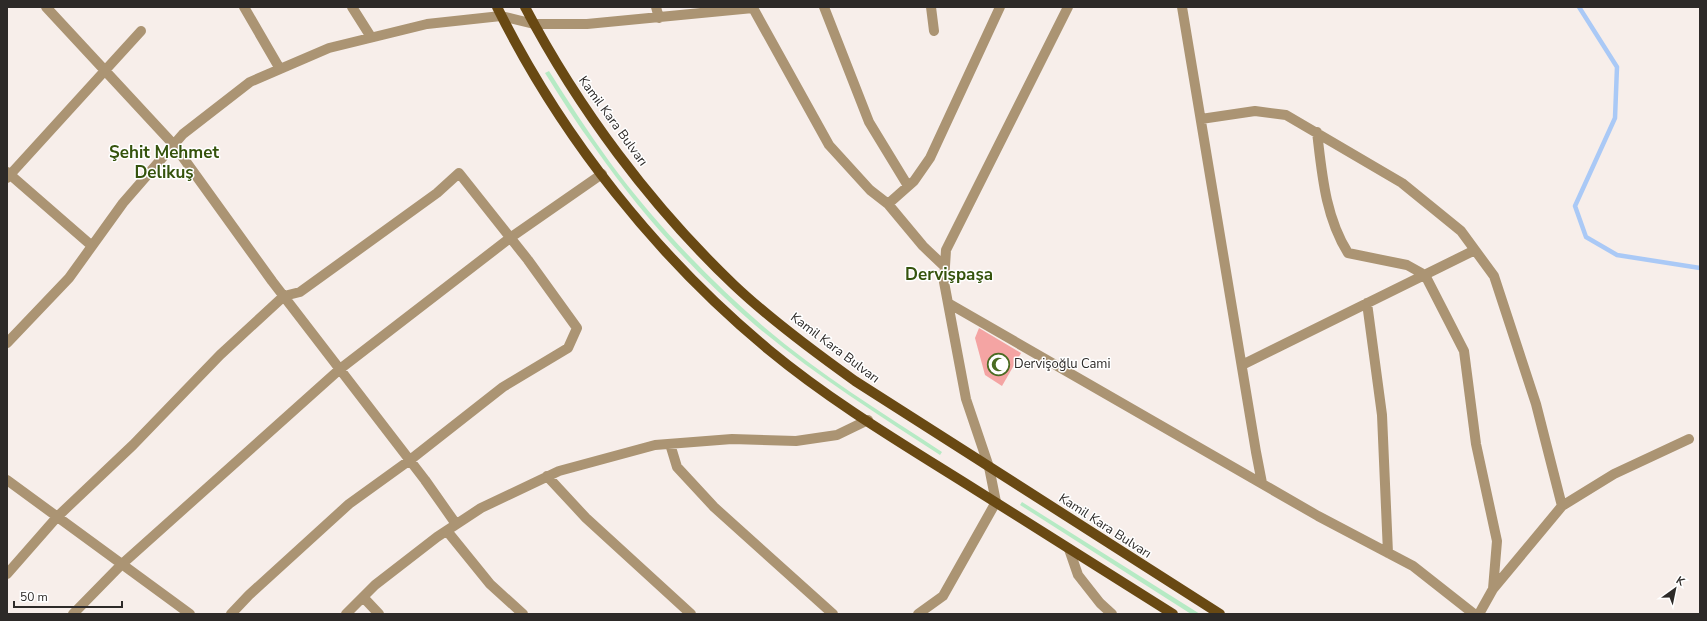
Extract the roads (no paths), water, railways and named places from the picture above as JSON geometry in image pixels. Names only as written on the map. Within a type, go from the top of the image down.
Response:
[{"type":"main road","name":"Kamil Kara Bulvarı","points":[[525,7],[574,91],[632,171],[687,237],[735,285],[829,362],[899,410],[1220,614]]},
{"type":"main road","points":[[499,11],[546,95],[602,174],[628,207],[661,244],[724,310],[794,370],[848,408],[868,420],[877,428],[1172,614]]},
{"type":"street","points":[[46,7],[174,145],[284,296],[410,460],[456,524]]},
{"type":"street","points":[[244,7],[280,69]]},
{"type":"street","points":[[352,7],[371,38]]},
{"type":"street","points":[[656,7],[659,18]]},
{"type":"street","points":[[824,7],[869,122],[908,186]]},
{"type":"street","points":[[930,7],[934,31]]},
{"type":"street","points":[[888,204],[914,181],[930,158],[1000,7]]},
{"type":"street","points":[[918,614],[931,611],[943,596],[996,502],[989,467],[966,399],[944,282],[946,250],[1068,7]]},
{"type":"street","points":[[1182,7],[1262,483]]},
{"type":"street","points":[[7,343],[69,278],[123,203],[183,134],[250,82],[329,48],[427,24],[499,11],[534,24],[587,24],[753,8],[829,145],[870,190],[888,204],[923,246],[944,267]]},
{"type":"street","points":[[92,246],[8,175],[106,71],[141,31]]},
{"type":"street","points":[[1201,119],[1255,111],[1286,115],[1402,183],[1461,232],[1494,276],[1536,404],[1562,506]]},
{"type":"street","points":[[1317,132],[1325,197],[1340,241],[1348,253],[1407,265],[1426,275],[1464,351],[1476,444],[1497,541],[1493,589]]},
{"type":"street","points":[[7,574],[57,517],[133,446],[220,354],[284,296],[300,292],[437,193],[459,173],[510,238],[577,328],[568,348],[503,387],[410,460],[349,504],[249,595],[231,614]]},
{"type":"street","points":[[73,614],[122,564],[340,369],[510,238],[602,174]]},
{"type":"street","points":[[1242,365],[1475,250]]},
{"type":"street","points":[[948,303],[1318,516],[1413,566],[1474,614]]},
{"type":"street","points":[[1367,303],[1382,416],[1388,553]]},
{"type":"street","points":[[346,614],[375,585],[456,524],[481,508],[559,471],[648,447],[670,444],[732,439],[796,441],[837,435],[868,420]]},
{"type":"street","points":[[1479,614],[1493,589],[1562,506],[1614,474],[1689,439]]},
{"type":"street","points":[[670,444],[677,467],[714,507],[833,614]]},
{"type":"street","points":[[547,476],[586,518],[691,614]]},
{"type":"street","points":[[7,480],[190,614]]},
{"type":"street","points":[[447,531],[490,584],[523,614]]},
{"type":"street","points":[[1069,549],[1078,575],[1100,603],[1112,614]]},
{"type":"street","points":[[363,597],[379,614]]},
{"type":"waterway","points":[[1579,7],[1617,67],[1615,118],[1575,206],[1586,237],[1617,255],[1700,268]]},
{"type":"place","name":"Dervişoğlu Cami","points":[[998,364]]},
{"type":"district","name":"Şehit Mehmet Delikuş","points":[[164,162]]},
{"type":"district","name":"Dervişpaşa","points":[[949,274]]}]
